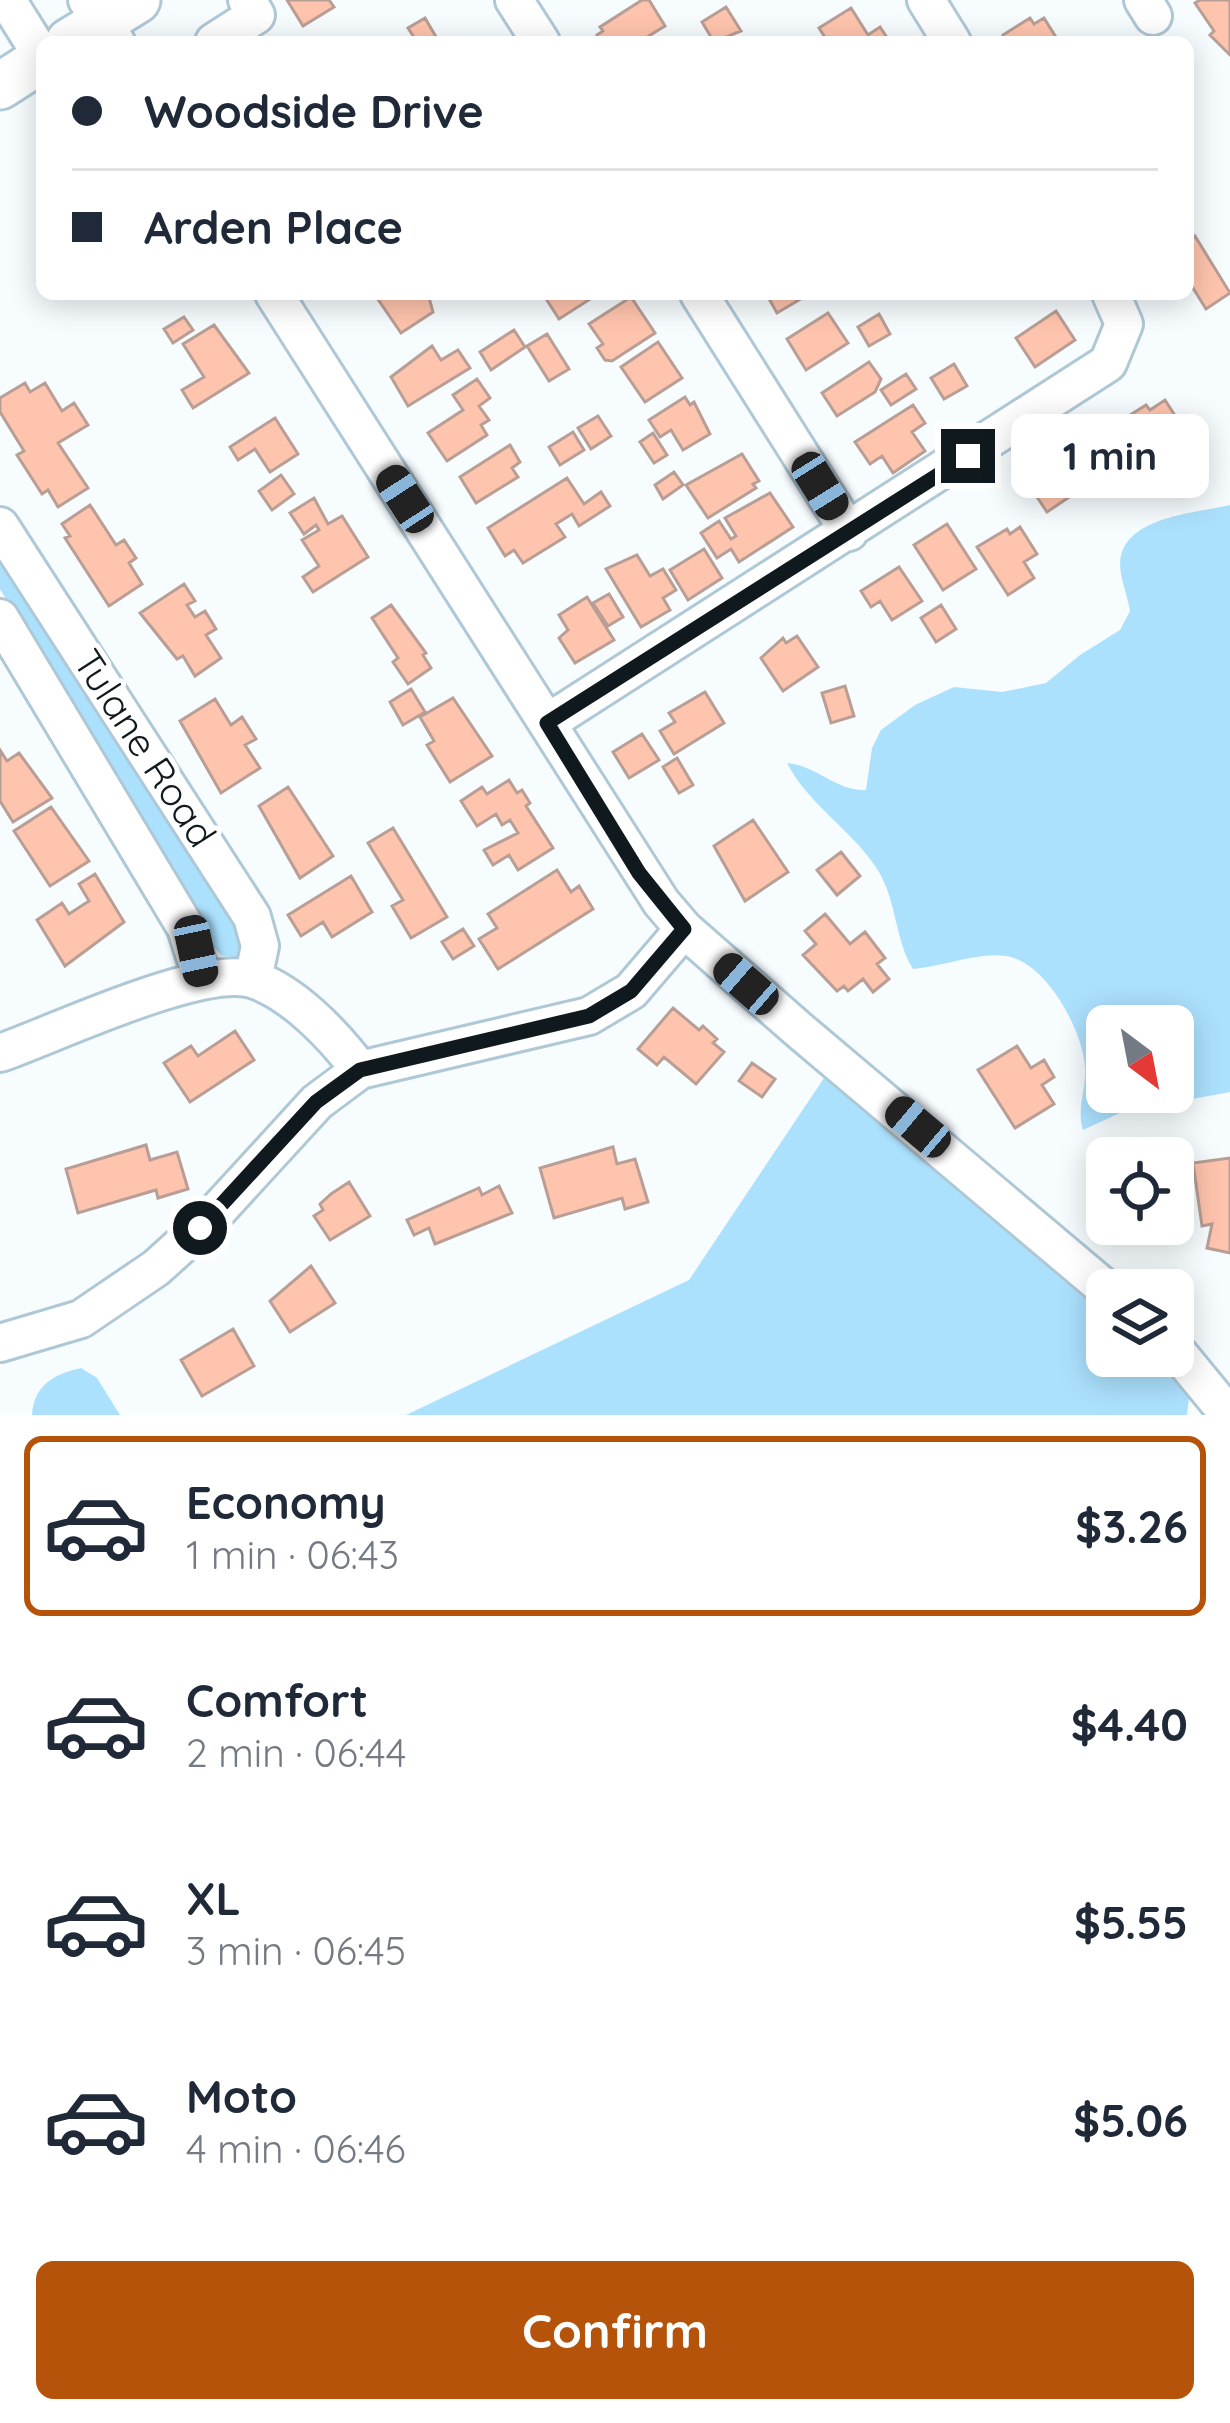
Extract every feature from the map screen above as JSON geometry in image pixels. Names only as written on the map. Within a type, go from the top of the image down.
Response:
[{"type":"main road","points":[[0,86],[23,36]]},
{"type":"street","points":[[224,36],[256,16],[247,0]]},
{"type":"street","points":[[514,0],[537,36]]},
{"type":"street","points":[[926,0],[948,36]]},
{"type":"street","points":[[278,300],[639,873],[684,929],[1086,1274]]},
{"type":"street","points":[[703,300],[849,532]]},
{"type":"street","points":[[547,723],[1108,363],[1123,337],[1124,324],[1114,300]]},
{"type":"street","name":"Tulane Road","points":[[0,526],[252,917],[260,946],[253,979]]},
{"type":"street","name":"Tulane Road","points":[[0,618],[186,928],[202,979]]},
{"type":"street","points":[[0,1343],[81,1319],[146,1276],[208,1221],[316,1102],[360,1070],[589,1016],[631,991],[684,929]]},
{"type":"street","points":[[0,1053],[202,979],[253,979],[323,1028],[360,1070]]},
{"type":"street","points":[[1194,1372],[1229,1415]]},
{"type":"shaded area","points":[[1230,505],[1230,1092],[1194,1099],[1194,1005],[1086,1005],[1086,1113],[1120,1113],[1083,1130],[1082,1051],[1069,1017],[1048,984],[1021,961],[1006,956],[913,969],[879,872],[787,763],[845,787],[866,790],[872,748],[881,730],[915,705],[954,687],[1002,692],[1046,683],[1120,630],[1130,611],[1121,555],[1141,529]]},
{"type":"shaded area","points":[[0,536],[243,913],[246,950],[235,957],[222,956],[211,944],[0,589]]},
{"type":"shaded area","points":[[830,1069],[1086,1297],[1086,1377],[1175,1377],[1190,1390],[1187,1415],[406,1415],[689,1280]]},
{"type":"shaded area","points":[[81,1368],[97,1378],[120,1415],[32,1415],[47,1382]]},
{"type":"building","points":[[287,0],[329,0],[334,7],[303,26]]},
{"type":"building","points":[[642,0],[649,0],[665,26],[649,36],[598,36],[603,31],[600,27]]},
{"type":"building","points":[[1230,0],[1230,55],[1210,35],[1214,31],[1195,3]]},
{"type":"building","points":[[726,7],[741,31],[710,36],[702,22]]},
{"type":"building","points":[[851,8],[868,35],[880,27],[886,36],[824,36],[819,28]]},
{"type":"building","points":[[425,18],[436,36],[413,36],[408,28]]},
{"type":"building","points":[[1030,18],[1034,24],[1044,18],[1055,36],[1004,36]]},
{"type":"building","points":[[1194,237],[1230,293],[1206,309],[1194,290]]},
{"type":"building","points":[[378,300],[430,300],[433,312],[401,333]]},
{"type":"building","points":[[547,300],[589,300],[559,319]]},
{"type":"building","points":[[633,300],[655,333],[612,361],[605,360],[597,348],[603,344],[589,324]]},
{"type":"building","points":[[770,300],[799,300],[777,313]]},
{"type":"building","points":[[1056,311],[1075,340],[1035,367],[1016,338]]},
{"type":"building","points":[[828,313],[848,343],[806,370],[787,339]]},
{"type":"building","points":[[879,314],[890,334],[869,346],[858,327]]},
{"type":"building","points":[[184,317],[193,330],[173,343],[164,329]]},
{"type":"building","points":[[214,325],[249,373],[193,408],[182,390],[204,377],[183,344]]},
{"type":"building","points":[[514,330],[525,347],[491,370],[480,352]]},
{"type":"building","points":[[547,334],[569,369],[549,381],[527,346]]},
{"type":"building","points":[[658,342],[682,378],[645,402],[621,367]]},
{"type":"building","points":[[432,346],[441,360],[458,350],[470,368],[408,406],[391,377]]},
{"type":"building","points":[[869,362],[881,379],[875,392],[837,416],[822,393]]},
{"type":"building","points":[[954,364],[967,386],[944,399],[931,378]]},
{"type":"building","points":[[906,374],[916,389],[891,405],[881,390]]},
{"type":"building","points":[[477,379],[490,398],[479,406],[489,420],[481,425],[487,435],[447,461],[428,433],[463,410],[453,395]]},
{"type":"building","points":[[25,383],[30,392],[45,383],[62,411],[74,403],[88,425],[58,443],[88,488],[58,507],[48,490],[42,494],[17,455],[24,451],[0,412],[0,398]]},
{"type":"building","points":[[685,397],[690,405],[694,402],[710,434],[683,450],[671,430],[660,437],[649,420]]},
{"type":"building","points":[[1165,400],[1183,428],[1156,445],[1164,458],[1137,475],[1108,429],[1146,405],[1150,410]]},
{"type":"building","points":[[913,405],[925,423],[912,432],[925,451],[893,473],[882,456],[870,464],[855,442]]},
{"type":"building","points":[[598,416],[611,436],[591,449],[578,428]]},
{"type":"building","points":[[275,418],[298,454],[270,472],[255,449],[238,460],[230,447]]},
{"type":"building","points":[[573,432],[584,450],[560,465],[549,447]]},
{"type":"building","points":[[653,433],[667,455],[654,463],[640,442]]},
{"type":"building","points":[[510,445],[520,462],[512,468],[518,477],[476,503],[460,477]]},
{"type":"building","points":[[742,454],[759,481],[753,484],[756,488],[708,518],[686,485]]},
{"type":"building","points":[[1069,455],[1087,485],[1047,512],[1027,482]]},
{"type":"building","points":[[674,472],[683,485],[663,499],[655,485]]},
{"type":"building","points":[[281,475],[294,494],[272,510],[259,491]]},
{"type":"building","points":[[567,478],[584,504],[601,492],[610,506],[579,526],[572,514],[556,524],[565,537],[523,563],[514,550],[505,556],[488,528]]},
{"type":"building","points":[[770,493],[793,527],[739,562],[731,549],[717,558],[701,533],[719,521],[731,539],[736,536],[725,518]]},
{"type":"building","points":[[314,498],[328,524],[342,516],[368,557],[313,592],[303,577],[319,566],[302,540],[319,530],[316,525],[304,534],[290,513]]},
{"type":"building","points":[[90,505],[116,545],[124,540],[136,558],[129,563],[142,584],[109,606],[65,538],[70,536],[62,524]]},
{"type":"building","points":[[947,524],[976,569],[943,590],[914,545]]},
{"type":"building","points":[[1020,527],[1037,554],[1024,562],[1034,578],[1008,595],[977,547],[1007,529],[1010,534]]},
{"type":"building","points":[[704,549],[722,578],[688,600],[670,570]]},
{"type":"building","points":[[637,555],[650,576],[663,569],[676,590],[663,598],[670,610],[641,627],[606,569]]},
{"type":"building","points":[[899,567],[922,601],[892,620],[880,601],[871,607],[861,591]]},
{"type":"building","points":[[184,584],[195,601],[187,605],[195,617],[205,611],[216,629],[206,635],[221,658],[195,676],[183,656],[177,659],[140,613]]},
{"type":"building","points":[[609,594],[623,617],[608,626],[593,603]]},
{"type":"building","points":[[587,597],[614,640],[575,663],[559,638],[568,630],[559,615]]},
{"type":"building","points":[[391,605],[426,653],[431,668],[408,684],[393,662],[398,658],[372,618]]},
{"type":"building","points":[[941,605],[956,629],[936,642],[921,618]]},
{"type":"building","points":[[797,636],[818,667],[783,691],[761,658],[783,638],[786,643]]},
{"type":"building","points":[[845,686],[854,716],[831,723],[822,693]]},
{"type":"building","points":[[411,689],[425,712],[403,725],[390,702]]},
{"type":"building","points":[[705,692],[724,723],[674,754],[660,731],[675,722],[669,713]]},
{"type":"building","points":[[453,698],[492,756],[450,782],[427,745],[434,741],[420,717]]},
{"type":"building","points":[[215,699],[231,725],[242,717],[256,739],[245,745],[260,768],[221,793],[180,721]]},
{"type":"building","points":[[642,734],[659,760],[629,778],[613,752]]},
{"type":"building","points":[[0,750],[7,761],[19,753],[52,798],[13,822],[0,801]]},
{"type":"building","points":[[677,758],[693,785],[679,793],[663,767]]},
{"type":"building","points":[[509,780],[517,793],[522,790],[530,803],[526,806],[553,848],[518,870],[509,855],[493,865],[484,850],[518,833],[510,820],[502,825],[496,814],[477,826],[461,801],[482,787],[487,794]]},
{"type":"building","points":[[288,787],[333,856],[300,878],[259,806]]},
{"type":"building","points":[[51,807],[89,861],[50,886],[14,831]]},
{"type":"building","points":[[753,820],[788,872],[745,901],[714,846]]},
{"type":"building","points":[[393,828],[447,917],[411,938],[392,906],[403,900],[368,843]]},
{"type":"building","points":[[841,852],[860,876],[837,895],[817,870]]},
{"type":"building","points":[[557,870],[571,892],[579,886],[593,909],[498,969],[479,939],[497,928],[488,914]]},
{"type":"building","points":[[95,874],[124,922],[65,966],[37,920],[62,903],[69,914],[89,901],[79,884]]},
{"type":"building","points":[[351,876],[372,912],[332,937],[323,922],[301,936],[288,915]]},
{"type":"building","points":[[825,914],[850,944],[865,932],[885,958],[877,964],[889,979],[873,992],[863,979],[848,991],[844,986],[837,991],[803,955],[816,944],[805,931]]},
{"type":"building","points":[[463,929],[474,946],[453,959],[442,942]]},
{"type":"building","points":[[673,1008],[699,1030],[703,1026],[724,1052],[696,1084],[664,1057],[657,1065],[638,1049]]},
{"type":"building","points":[[235,1031],[254,1060],[190,1102],[164,1063],[191,1046],[198,1056]]},
{"type":"building","points":[[1017,1046],[1031,1068],[1044,1060],[1054,1077],[1042,1085],[1054,1104],[1015,1128],[978,1070]]},
{"type":"building","points":[[752,1063],[775,1079],[762,1097],[739,1081]]},
{"type":"building","points":[[146,1145],[150,1160],[177,1152],[188,1189],[158,1198],[156,1190],[78,1213],[66,1169]]},
{"type":"building","points":[[613,1147],[617,1164],[635,1159],[648,1202],[625,1209],[622,1198],[554,1218],[540,1168]]},
{"type":"building","points":[[1230,1158],[1230,1253],[1207,1248],[1212,1224],[1202,1226],[1194,1163]]},
{"type":"building","points":[[349,1182],[370,1216],[330,1240],[314,1216],[323,1210],[320,1204]]},
{"type":"building","points":[[499,1186],[512,1213],[435,1244],[429,1228],[414,1235],[407,1220],[479,1188],[482,1195]]},
{"type":"building","points":[[311,1266],[335,1303],[290,1332],[270,1301]]},
{"type":"building","points":[[233,1329],[254,1366],[202,1396],[181,1360]]},
{"type":"route","points":[[200,1228],[316,1102],[360,1070],[589,1016],[631,991],[684,929],[639,873],[547,723],[968,456]]}]
